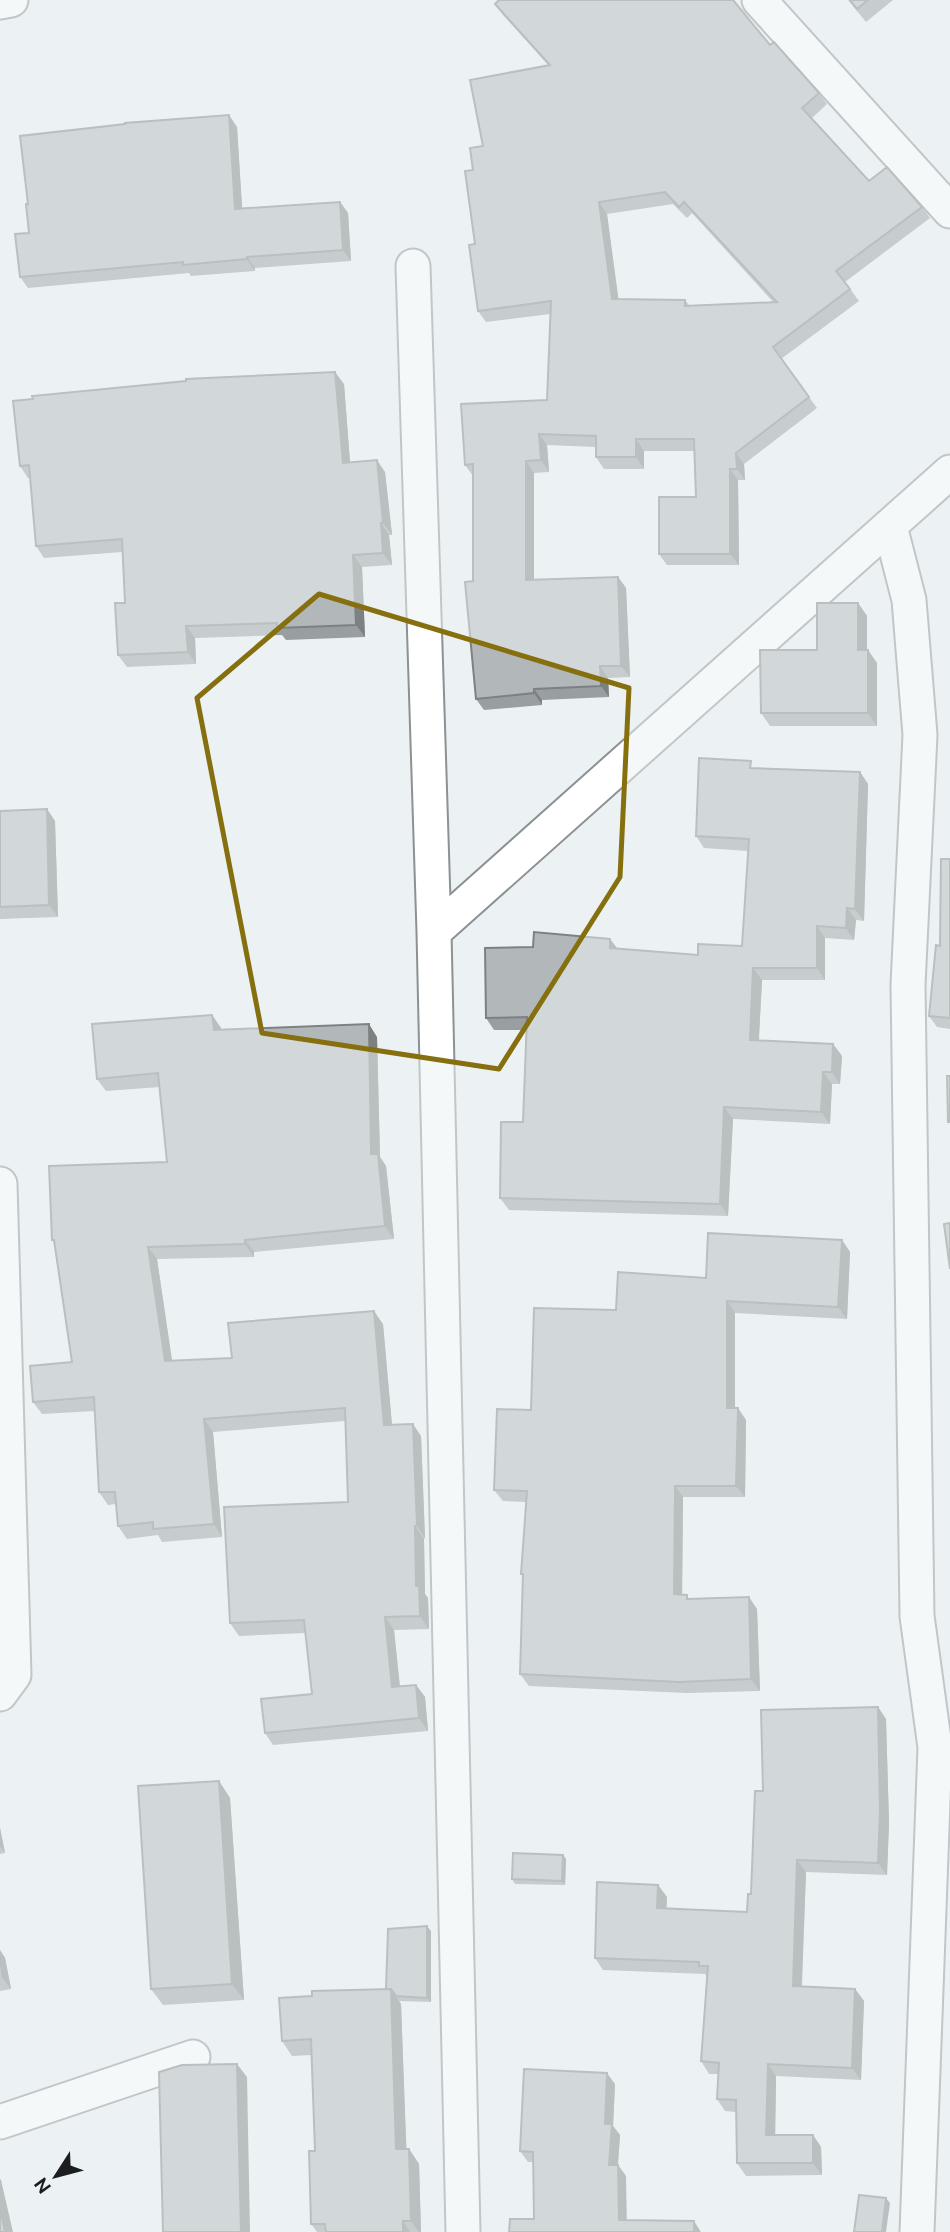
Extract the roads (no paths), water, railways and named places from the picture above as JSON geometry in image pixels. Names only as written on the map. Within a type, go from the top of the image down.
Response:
[{"type":"street","points":[[0,2],[11,0]]},
{"type":"street","points":[[759,0],[950,211]]},
{"type":"street","points":[[414,266],[434,932],[463,2232]]},
{"type":"street","points":[[434,932],[950,472]]},
{"type":"street","points":[[890,526],[909,600],[920,735],[908,985],[917,1616],[935,1747],[917,2232]]},
{"type":"street","points":[[0,1184],[14,1675],[0,1694]]},
{"type":"street","points":[[0,2122],[193,2057]]}]
